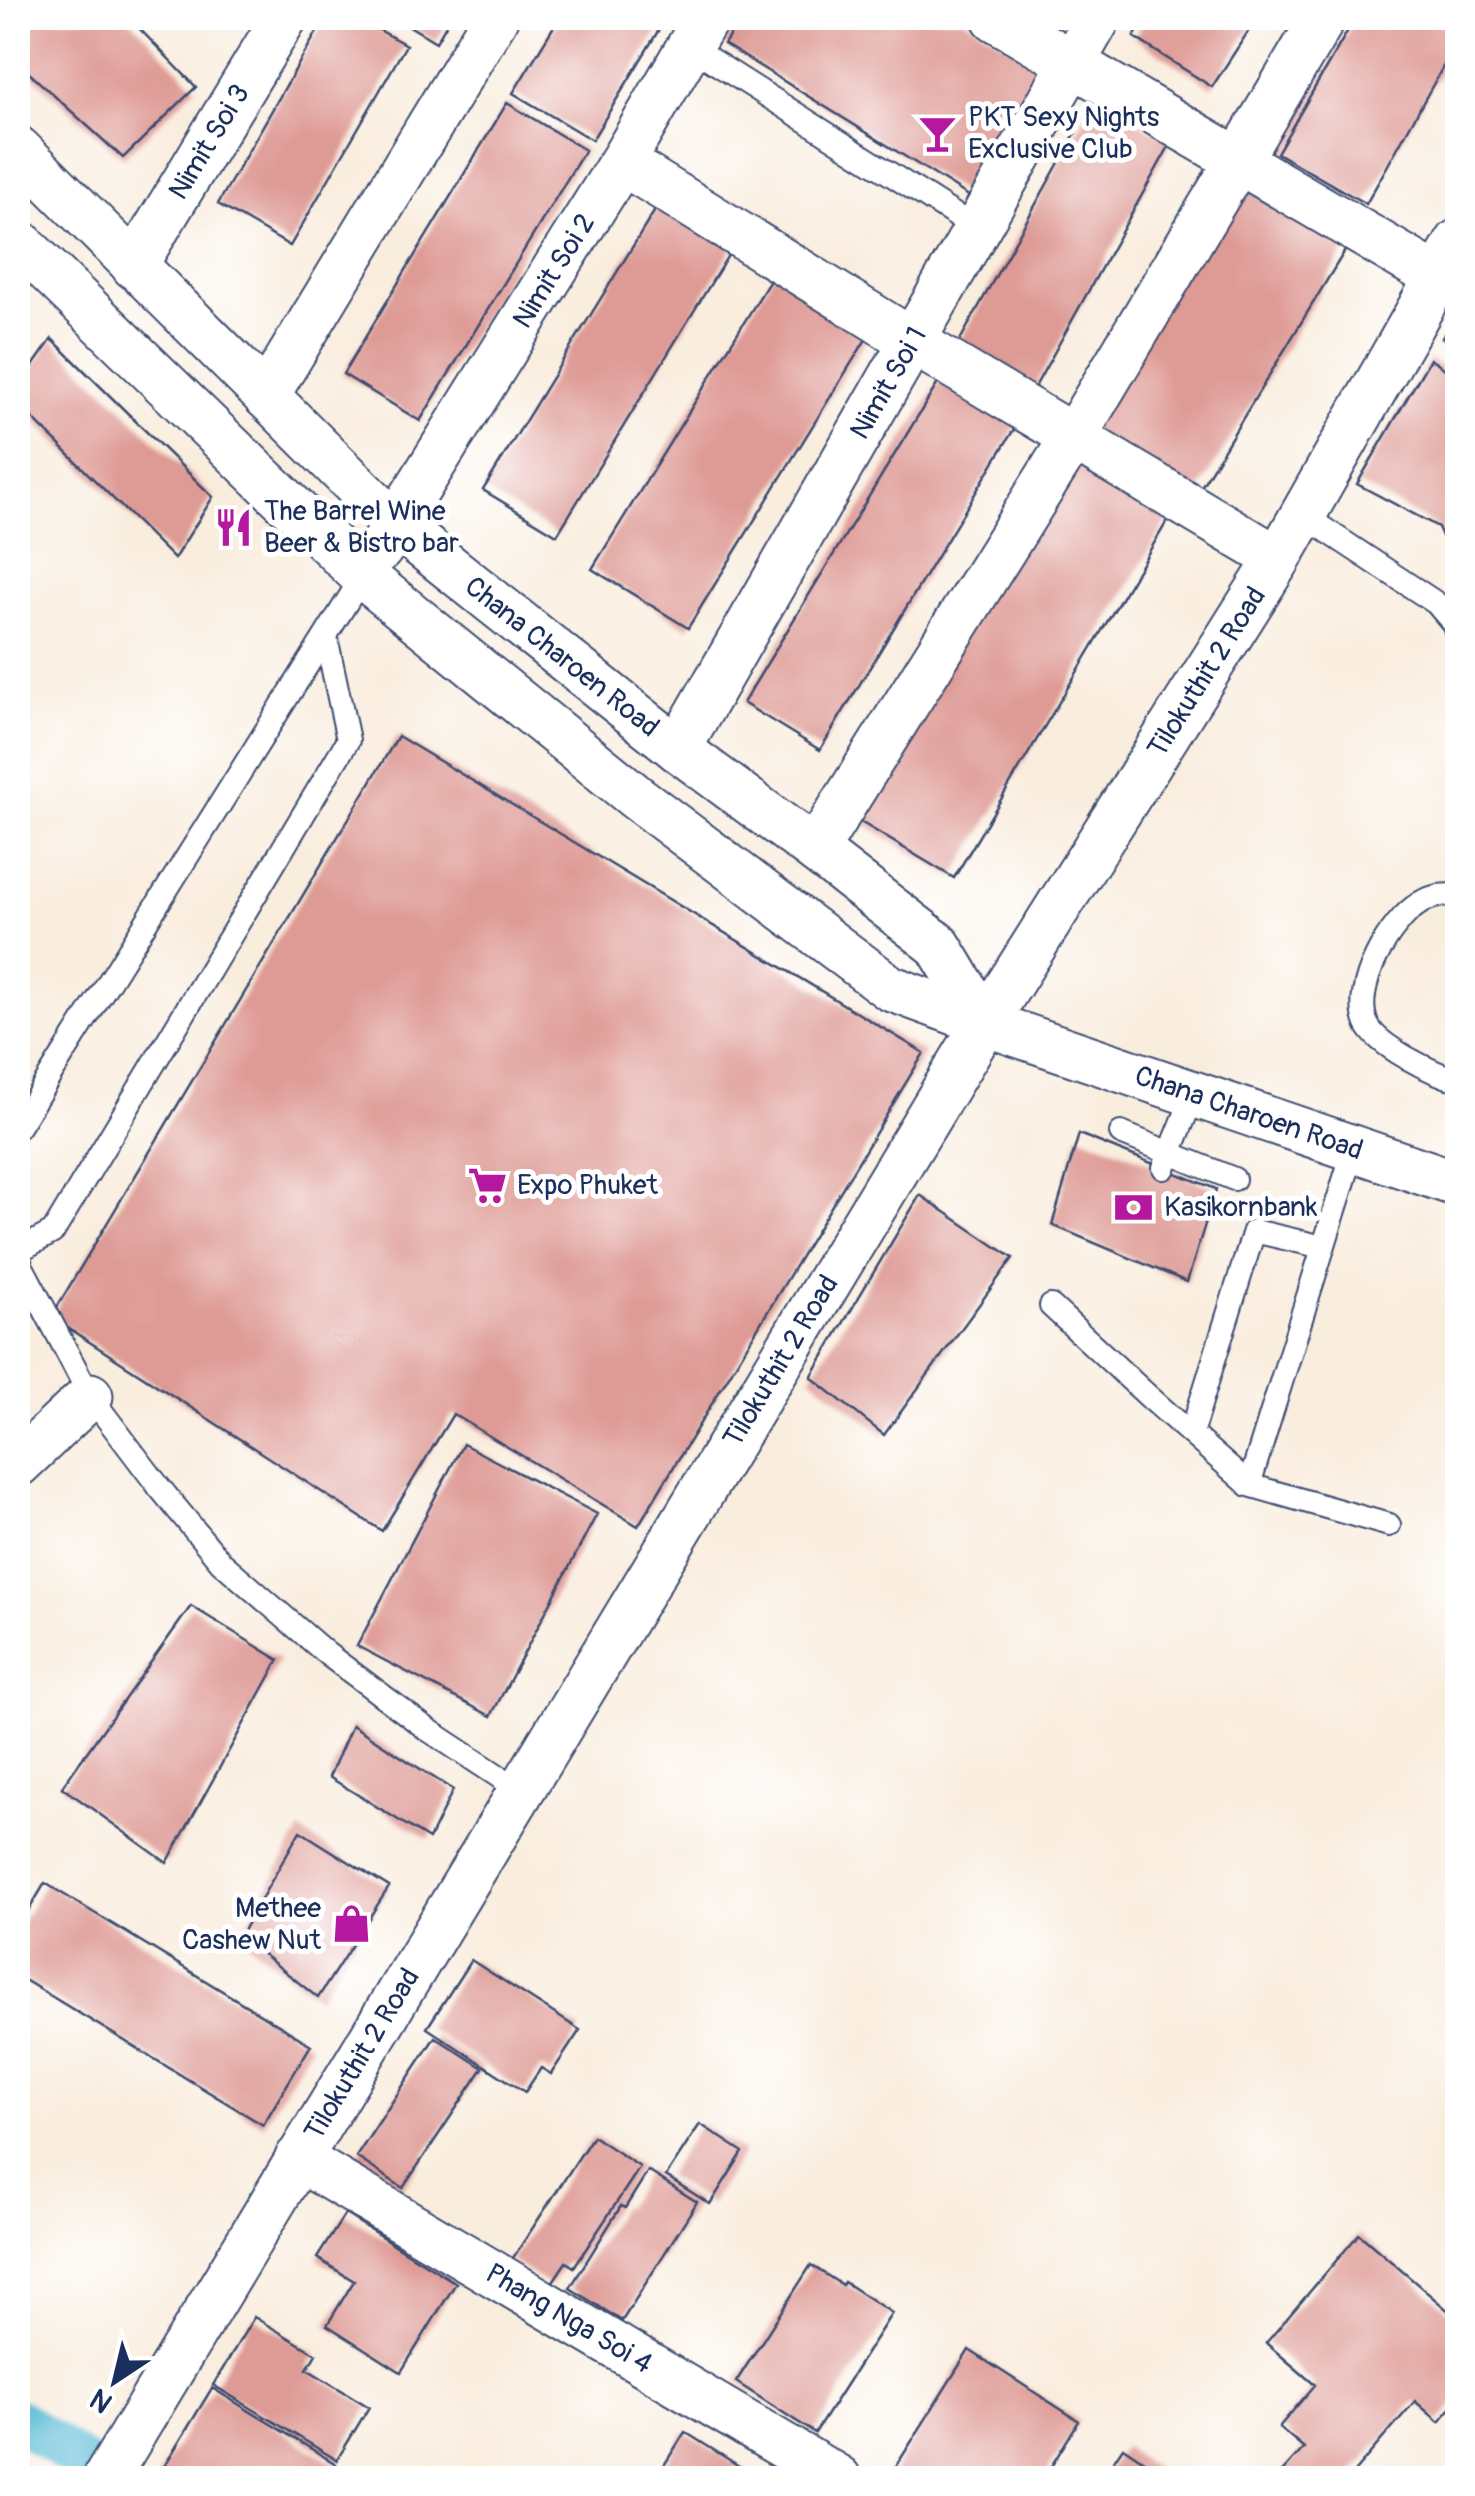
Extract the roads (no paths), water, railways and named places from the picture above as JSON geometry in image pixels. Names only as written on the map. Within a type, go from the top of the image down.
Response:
[{"type":"street","points":[[266,396],[495,18]]},
{"type":"street","points":[[995,18],[1236,160],[1447,259]]},
{"type":"street","name":"Nimit Soi 1","points":[[678,750],[1098,18]]},
{"type":"street","points":[[815,850],[1074,436],[1322,18]]},
{"type":"street","name":"Nimit Soi 3","points":[[134,266],[267,24]]},
{"type":"street","name":"Nimit Soi 2","points":[[363,576],[622,162],[698,32]]},
{"type":"street","name":"Chana Charoen Road","points":[[18,149],[395,524],[678,750],[938,945],[986,1023]]},
{"type":"street","points":[[622,162],[1278,559]]},
{"type":"street","name":"Chana Charoen Road","points":[[21,253],[363,576],[636,797],[890,988],[1458,1184]]},
{"type":"street","name":"Tilokuthit 2 Road","points":[[115,2464],[986,1023],[1278,559],[1447,259]]},
{"type":"street","points":[[18,1464],[90,1396]]},
{"type":"street","name":"Phang Nga Soi 4","points":[[298,2158],[838,2478]]},
{"type":"lane","points":[[698,32],[976,229]]},
{"type":"lane","points":[[1303,515],[1436,603],[1458,635]]},
{"type":"lane","points":[[18,1127],[363,576]]},
{"type":"lane","points":[[326,637],[348,740],[53,1232],[18,1255],[90,1396],[221,1562],[342,1664],[427,1729],[521,1790]]},
{"type":"lane","points":[[1458,896],[1448,894],[1425,900],[1410,910],[1375,959],[1362,1006],[1367,1025],[1377,1037],[1423,1066],[1458,1080]]},
{"type":"lane","points":[[1167,1161],[1194,1094]]},
{"type":"lane","points":[[1122,1133],[1167,1161],[1234,1178]]},
{"type":"lane","points":[[1249,1485],[1354,1149]]},
{"type":"lane","points":[[1191,1434],[1254,1231],[1324,1247]]},
{"type":"lane","points":[[1051,1306],[1249,1485],[1389,1525]]},
{"type":"waterway","points":[[18,2420],[105,2478]]},
{"type":"place","name":"PKT Sexy Nights Exclusive Club","points":[[938,133]]},
{"type":"place","name":"The Barrel Wine Beer & Bistro bar","points":[[234,527]]},
{"type":"place","name":"Expo Phuket","points":[[487,1185]]},
{"type":"place","name":"Kasikornbank","points":[[1134,1207]]},
{"type":"place","name":"Methee Cashew Nut","points":[[351,1924]]}]
